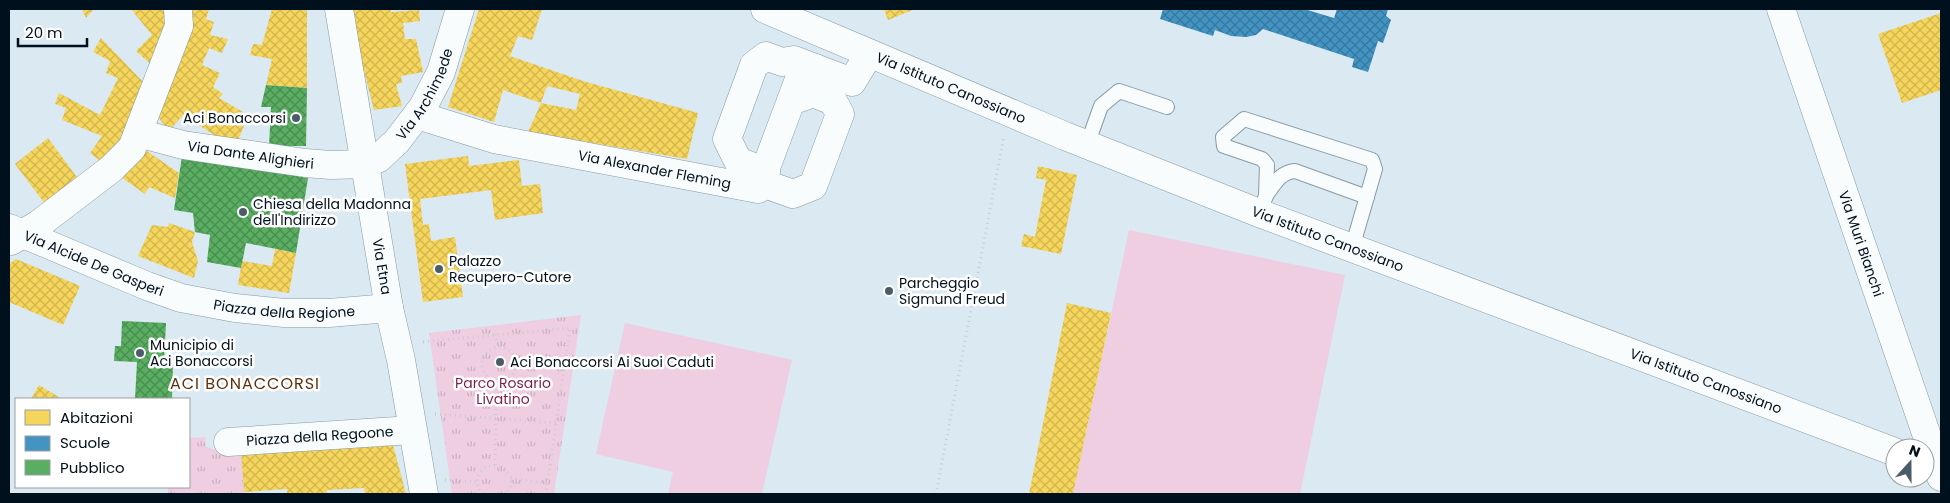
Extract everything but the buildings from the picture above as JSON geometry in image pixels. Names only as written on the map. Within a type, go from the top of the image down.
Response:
[{"type":"street","points":[[13,235],[39,224],[111,169],[132,148],[179,26],[178,9]]},
{"type":"street","name":"Via Etna","points":[[339,9],[389,308],[401,360],[423,426],[438,487]]},
{"type":"street","name":"Via Archimede","points":[[366,164],[378,158],[397,141],[417,115],[442,72],[460,9]]},
{"type":"street","name":"Via Istituto Canossiano","points":[[765,9],[1087,145],[1262,205],[1352,248],[1885,448]]},
{"type":"street","name":"Via Muri Bianchi","points":[[1781,9],[1925,438]]},
{"type":"street","points":[[794,94],[813,93],[833,102],[840,114],[813,186],[793,194],[738,161],[727,139],[754,65],[766,56],[782,62],[794,60],[852,82],[869,54]]},
{"type":"street","points":[[782,62],[794,94]]},
{"type":"street","points":[[764,177],[801,74],[815,68]]},
{"type":"street","name":"Via Alexander Fleming","points":[[417,115],[494,139],[562,154],[678,173],[758,189],[764,177]]},
{"type":"street","name":"Via Dante Alighieri","points":[[138,134],[183,145],[305,163],[332,166],[366,164]]},
{"type":"street","name":"Via Alcide De Gasperi","points":[[13,235],[181,298]]},
{"type":"street","name":"Piazza della Regione","points":[[181,298],[235,308],[284,313],[329,313],[389,308]]},
{"type":"street","name":"Piazza della Regoone","points":[[228,442],[423,426]]},
{"type":"lane","points":[[1087,145],[1101,106],[1119,91],[1167,107]]},
{"type":"lane","points":[[1262,205],[1268,175],[1267,165],[1262,159],[1224,146],[1223,137],[1244,119],[1372,160],[1375,169],[1352,248]]},
{"type":"lane","points":[[1262,205],[1278,178],[1287,172],[1295,171],[1367,197]]},
{"type":"path","points":[[936,494],[1005,134],[1011,131]]},
{"type":"path","points":[[424,349],[423,341],[570,328],[546,494]]},
{"type":"path","points":[[496,334],[498,347]]},
{"type":"path","points":[[498,347],[509,350],[516,359],[516,364],[515,370],[508,378],[496,380],[491,379],[483,371],[482,360],[488,350],[498,347]]},
{"type":"path","points":[[495,466],[496,380]]},
{"type":"path","points":[[423,426],[434,414],[433,404]]},
{"type":"path","points":[[434,414],[556,423]]},
{"type":"path","points":[[483,494],[477,482],[478,477],[484,468],[495,466],[505,470],[511,479],[511,485],[506,494]]},
{"type":"path","points":[[443,470],[438,487],[477,482]]},
{"type":"path","points":[[511,479],[547,483]]},
{"type":"green space","points":[[1129,230],[1345,275],[1300,494],[1073,494]]},
{"type":"green space","name":"Parco Rosario Livatino","points":[[581,315],[554,494],[452,494],[429,333]]},
{"type":"green space","points":[[625,323],[792,360],[762,494],[668,494],[673,472],[596,454]]},
{"type":"green space","points":[[205,437],[206,447],[228,454],[241,451],[244,494],[168,494],[168,488],[190,488],[190,438]]},
{"type":"place","name":"Aci Bonaccorsi","points":[[296,118]]},
{"type":"place","name":"Chiesa della Madonna dell'Indirizzo","points":[[243,212]]},
{"type":"place","name":"Palazzo Recupero-Cutore","points":[[439,269]]},
{"type":"place","name":"Parcheggio Sigmund Freud","points":[[889,291]]},
{"type":"place","name":"Municipio di Aci Bonaccorsi","points":[[140,353]]},
{"type":"place","name":"Aci Bonaccorsi Ai Suoi Caduti","points":[[500,362]]},
{"type":"district","name":"ACI BONACCORSI","points":[[245,383]]}]
